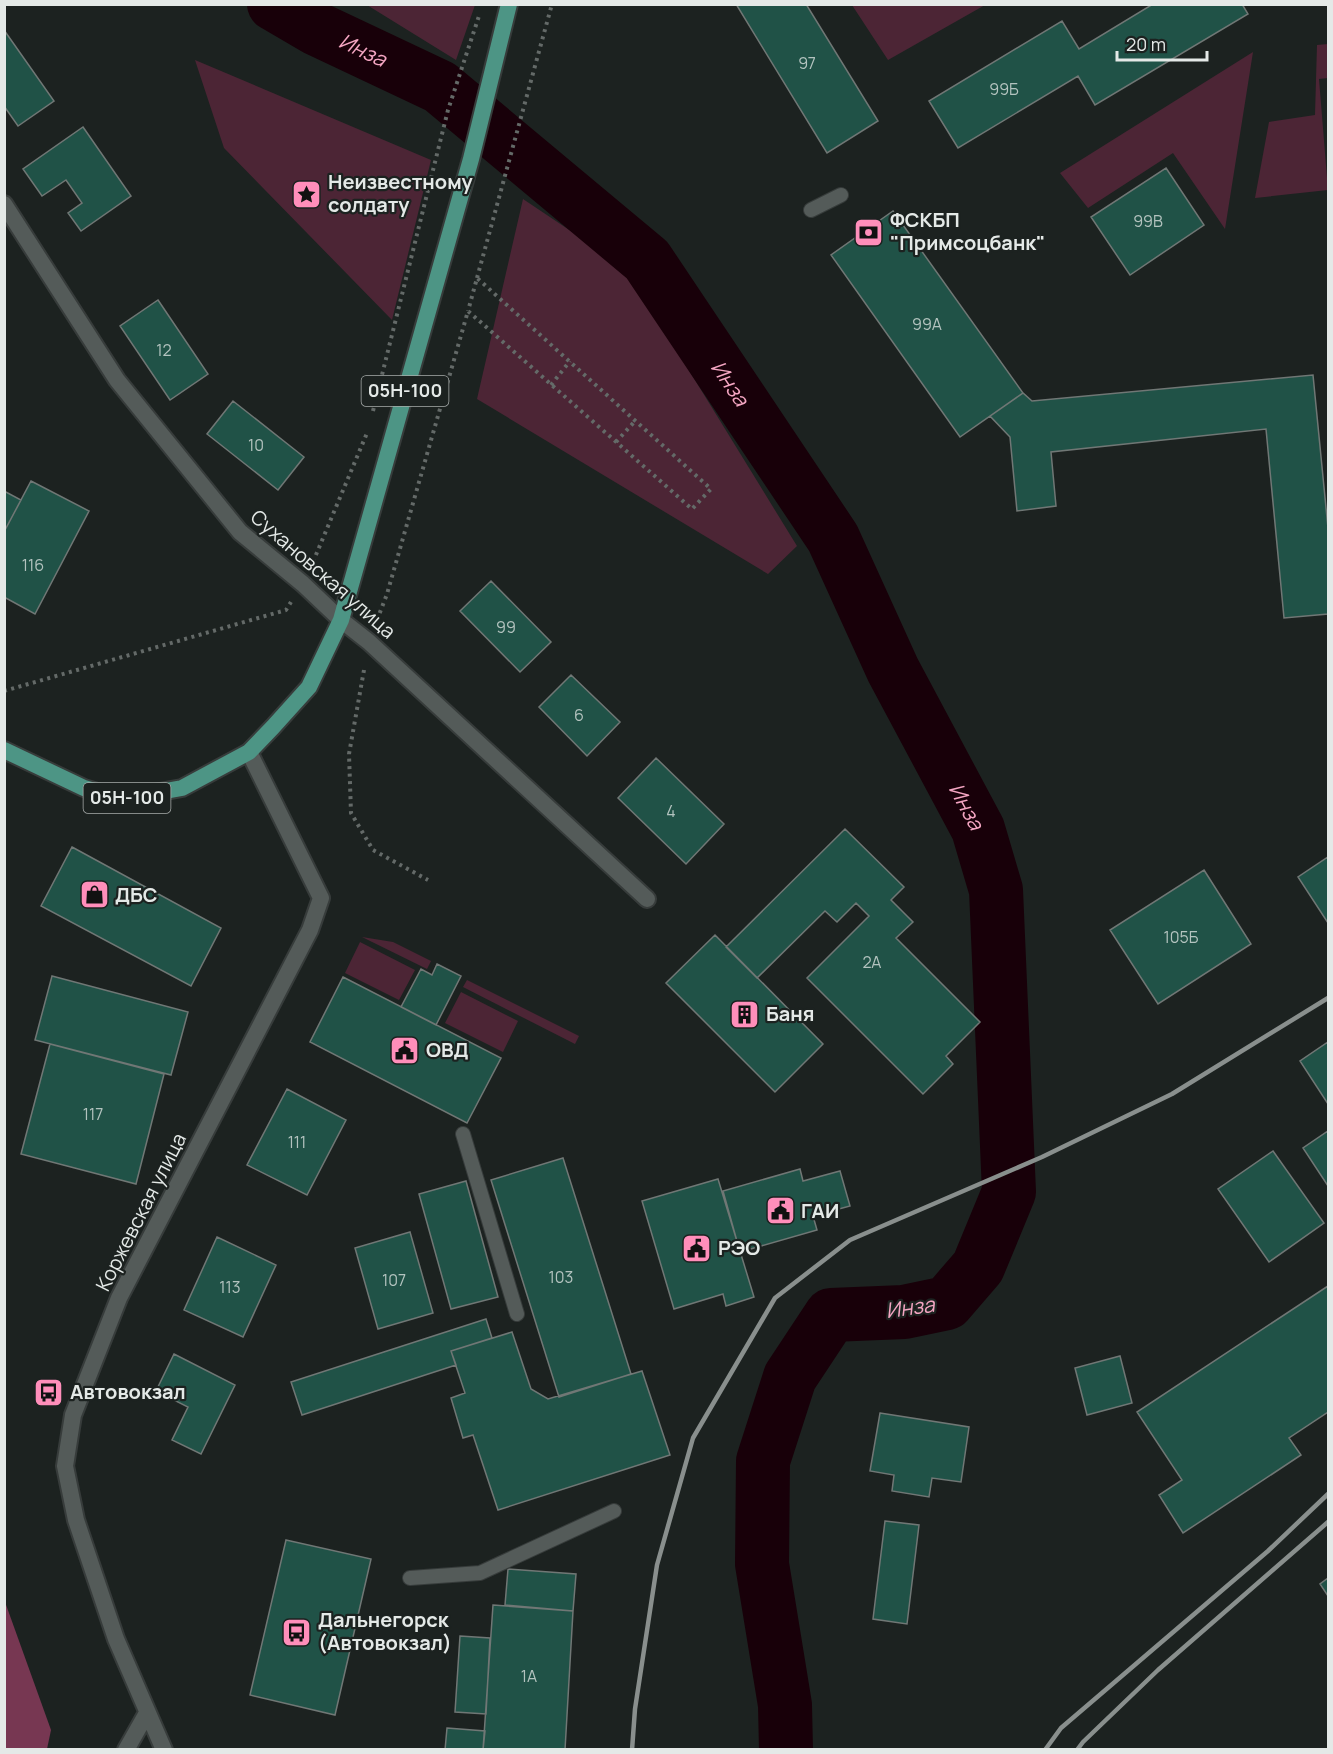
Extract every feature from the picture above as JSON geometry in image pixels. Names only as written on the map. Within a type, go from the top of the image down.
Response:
[{"type":"main road","name":"05Н-100","points":[[4,750],[84,788],[122,799],[182,788],[249,752],[309,687],[341,620],[471,159],[509,4]]},
{"type":"street","name":"Сухановская улица","points":[[4,204],[117,380],[240,532],[369,642],[647,899]]},
{"type":"street","name":"Коржевская улица","points":[[164,1749],[116,1639],[76,1520],[65,1466],[73,1415],[119,1298],[310,930],[321,898],[249,752]]},
{"type":"street","points":[[126,1749],[147,1713]]},
{"type":"lane","points":[[811,210],[841,195]]},
{"type":"lane","points":[[463,1134],[517,1314]]},
{"type":"lane","points":[[410,1578],[480,1573],[614,1511]]},
{"type":"path","points":[[428,880],[373,850],[351,813],[349,754],[369,642],[387,594],[552,4]]},
{"type":"path","points":[[370,420],[448,110],[480,15]]},
{"type":"path","points":[[468,311],[692,509],[711,489],[477,278]]},
{"type":"path","points":[[551,385],[570,361]]},
{"type":"path","points":[[616,442],[636,420]]},
{"type":"path","points":[[4,691],[286,610],[303,584],[368,432]]},
{"type":"shaded area","points":[[367,5],[475,5],[456,60]]},
{"type":"shaded area","points":[[852,5],[985,5],[888,60]]},
{"type":"shaded area","points":[[1328,44],[1328,78],[1319,79],[1328,190],[1255,198],[1269,122],[1315,115],[1317,45]]},
{"type":"shaded area","points":[[1253,52],[1225,229],[1173,153],[1088,208],[1060,173]]},
{"type":"shaded area","points":[[195,60],[431,160],[392,320],[224,148]]},
{"type":"shaded area","points":[[523,199],[626,268],[797,546],[768,574],[477,399]]},
{"type":"shaded area","points":[[362,937],[393,942],[431,961],[427,969]]},
{"type":"shaded area","points":[[360,942],[415,970],[399,1000],[345,973]]},
{"type":"shaded area","points":[[467,980],[579,1036],[575,1044],[463,987]]},
{"type":"shaded area","points":[[461,992],[518,1021],[503,1052],[445,1023]]},
{"type":"shaded area","points":[[5,1602],[51,1730],[47,1749],[5,1749]]},
{"type":"building","points":[[736,4],[806,4],[878,121],[827,153]]},
{"type":"building","points":[[1153,4],[1242,4],[1248,14],[1095,105],[1078,76],[958,148],[929,101],[1062,21],[1079,49]]},
{"type":"building","points":[[4,30],[54,101],[18,126],[4,106]]},
{"type":"building","points":[[83,127],[131,196],[81,231],[68,213],[82,203],[66,180],[42,196],[23,169]]},
{"type":"building","points":[[1166,168],[1204,225],[1130,275],[1091,217]]},
{"type":"building","points":[[893,211],[1023,393],[960,437],[831,255]]},
{"type":"building","points":[[158,300],[208,374],[170,400],[120,326]]},
{"type":"building","points":[[1313,375],[1328,528],[1328,614],[1284,618],[1266,429],[1051,452],[1056,506],[1017,511],[1010,437],[990,416],[1023,393],[1032,401]]},
{"type":"building","points":[[233,401],[304,457],[278,490],[207,434]]},
{"type":"building","points":[[31,481],[89,511],[35,614],[4,597],[4,532]]},
{"type":"building","points":[[4,491],[21,500],[4,532]]},
{"type":"building","points":[[491,581],[551,642],[520,672],[460,611]]},
{"type":"building","points":[[571,675],[620,722],[587,756],[539,707]]},
{"type":"building","points":[[656,758],[724,824],[686,864],[618,798]]},
{"type":"building","points":[[845,829],[904,887],[891,900],[913,922],[896,938],[980,1022],[946,1056],[953,1064],[923,1094],[807,978],[869,916],[856,903],[837,922],[825,911],[757,978],[726,947]]},
{"type":"building","points":[[72,847],[221,928],[191,986],[41,906]]},
{"type":"building","points":[[1328,857],[1328,923],[1298,877]]},
{"type":"building","points":[[1204,870],[1251,944],[1158,1004],[1110,930]]},
{"type":"building","name":"Баня","points":[[715,935],[823,1044],[775,1092],[666,983]]},
{"type":"building","points":[[437,964],[461,976],[436,1025],[401,1007],[421,969],[432,975]]},
{"type":"building","points":[[52,976],[188,1012],[171,1075],[35,1040]]},
{"type":"building","name":"ОВД","points":[[343,977],[501,1058],[467,1123],[310,1042]]},
{"type":"building","points":[[1328,1042],[1328,1104],[1300,1061]]},
{"type":"building","points":[[50,1044],[164,1074],[136,1184],[21,1154]]},
{"type":"building","points":[[287,1089],[346,1120],[307,1195],[247,1165]]},
{"type":"building","points":[[1328,1131],[1328,1186],[1303,1148]]},
{"type":"building","points":[[1273,1151],[1324,1223],[1269,1262],[1218,1189]]},
{"type":"building","points":[[563,1158],[631,1374],[559,1397],[491,1180]]},
{"type":"building","name":"ГАИ","points":[[800,1169],[803,1181],[840,1171],[850,1206],[813,1216],[817,1230],[740,1252],[723,1191]]},
{"type":"building","name":"РЭО","points":[[718,1179],[754,1297],[726,1306],[723,1294],[674,1309],[642,1201]]},
{"type":"building","points":[[466,1181],[498,1297],[451,1309],[419,1194]]},
{"type":"building","points":[[410,1232],[433,1313],[378,1329],[355,1248]]},
{"type":"building","points":[[217,1237],[276,1265],[243,1337],[184,1310]]},
{"type":"building","points":[[1328,1286],[1328,1412],[1289,1438],[1301,1455],[1183,1533],[1159,1495],[1182,1480],[1137,1412]]},
{"type":"building","points":[[486,1319],[492,1338],[451,1351],[456,1365],[302,1415],[291,1382]]},
{"type":"building","points":[[512,1332],[531,1389],[548,1399],[642,1371],[670,1455],[498,1510],[473,1435],[463,1438],[451,1398],[465,1393],[451,1351]]},
{"type":"building","points":[[174,1354],[235,1385],[201,1454],[172,1440],[188,1407],[156,1391]]},
{"type":"building","points":[[1120,1356],[1132,1403],[1087,1415],[1075,1368]]},
{"type":"building","points":[[880,1413],[969,1427],[961,1482],[932,1478],[929,1497],[892,1491],[894,1475],[870,1471]]},
{"type":"building","points":[[885,1521],[919,1525],[907,1624],[873,1619]]},
{"type":"building","points":[[286,1540],[371,1559],[335,1715],[250,1695]]},
{"type":"building","points":[[508,1569],[576,1574],[573,1611],[505,1605]]},
{"type":"building","points":[[1328,1578],[1328,1596],[1320,1584]]},
{"type":"building","points":[[493,1605],[573,1611],[565,1750],[483,1750]]},
{"type":"building","points":[[460,1636],[490,1638],[486,1714],[455,1712]]},
{"type":"building","points":[[447,1728],[485,1731],[483,1750],[445,1750]]},
{"type":"waterway","name":"Инза","points":[[274,4],[315,28],[440,87],[647,260],[833,538],[893,670],[978,829],[996,890],[1009,1192],[978,1267],[947,1303],[904,1312],[831,1315],[790,1377],[763,1461],[762,1564],[785,1705],[786,1750]]},
{"type":"railway","points":[[632,1750],[635,1709],[657,1565],[693,1438],[775,1298],[850,1240],[1042,1157],[1172,1094],[1328,998]]},
{"type":"railway","points":[[1045,1750],[1061,1728],[1268,1551],[1328,1494]]},
{"type":"railway","points":[[1077,1750],[1158,1670],[1328,1522]]},
{"type":"place","name":"Неизвестному солдату","points":[[307,194]]},
{"type":"place","name":"ФСКБП \"Примсоцбанк\"","points":[[869,232]]},
{"type":"place","name":"ДБС","points":[[94,895]]},
{"type":"place","name":"Баня","points":[[745,1014]]},
{"type":"place","name":"ОВД","points":[[405,1050]]},
{"type":"place","name":"ГАИ","points":[[780,1211]]},
{"type":"place","name":"РЭО","points":[[697,1248]]},
{"type":"place","name":"Автовокзал","points":[[49,1392]]},
{"type":"place","name":"Дальнегорск (Автовокзал)","points":[[297,1632]]}]
